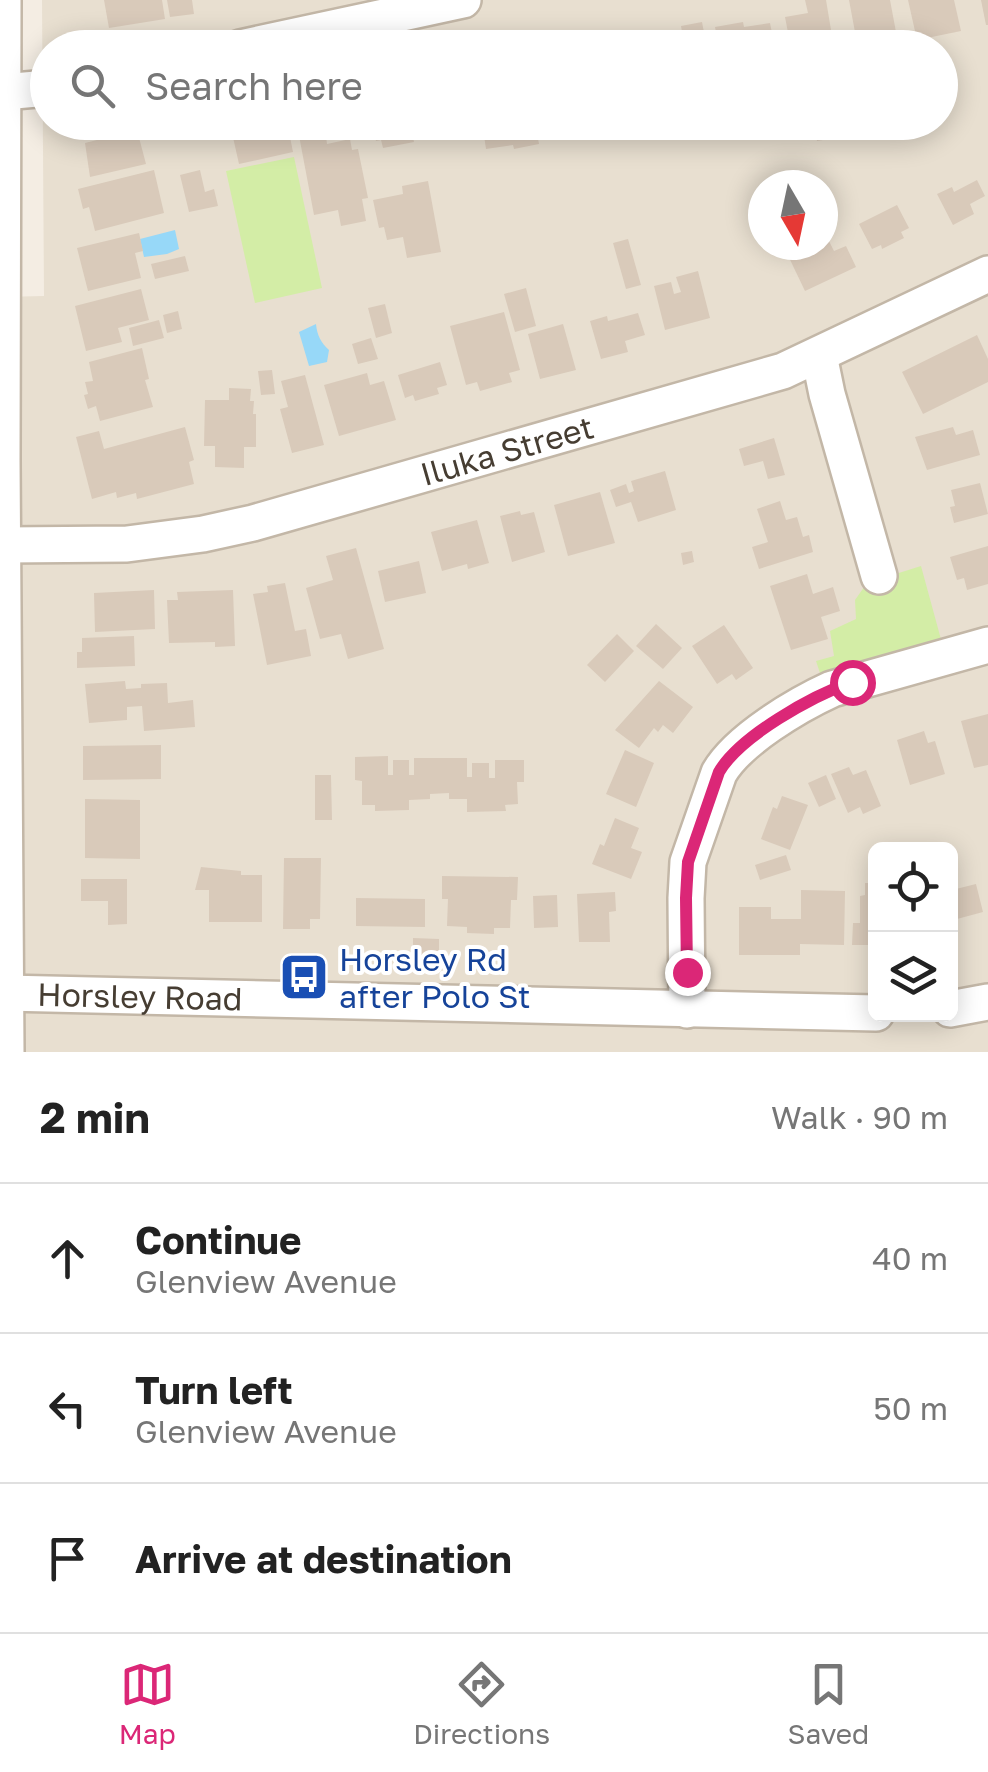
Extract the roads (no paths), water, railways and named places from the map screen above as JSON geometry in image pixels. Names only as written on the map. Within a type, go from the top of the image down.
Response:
[{"type":"street","points":[[3,0],[1,452],[6,1052]]},
{"type":"street","points":[[324,30],[463,0]]},
{"type":"street","points":[[3,92],[30,90]]},
{"type":"street","name":"Iluka Street","points":[[4,545],[126,544],[228,529],[762,378],[988,274]]},
{"type":"street","points":[[819,355],[879,576]]},
{"type":"street","points":[[687,1010],[688,862],[726,760],[765,729],[832,689],[988,644]]},
{"type":"street","name":"Horsley Road","points":[[5,993],[868,1013]]},
{"type":"street","points":[[958,1008],[988,1002]]},
{"type":"water","points":[[175,230],[179,249],[144,257],[140,239]]},
{"type":"water","points":[[316,324],[329,350],[327,362],[309,366],[299,332]]},
{"type":"place","name":"Horsley Rd after Polo St","points":[[304,977]]}]
